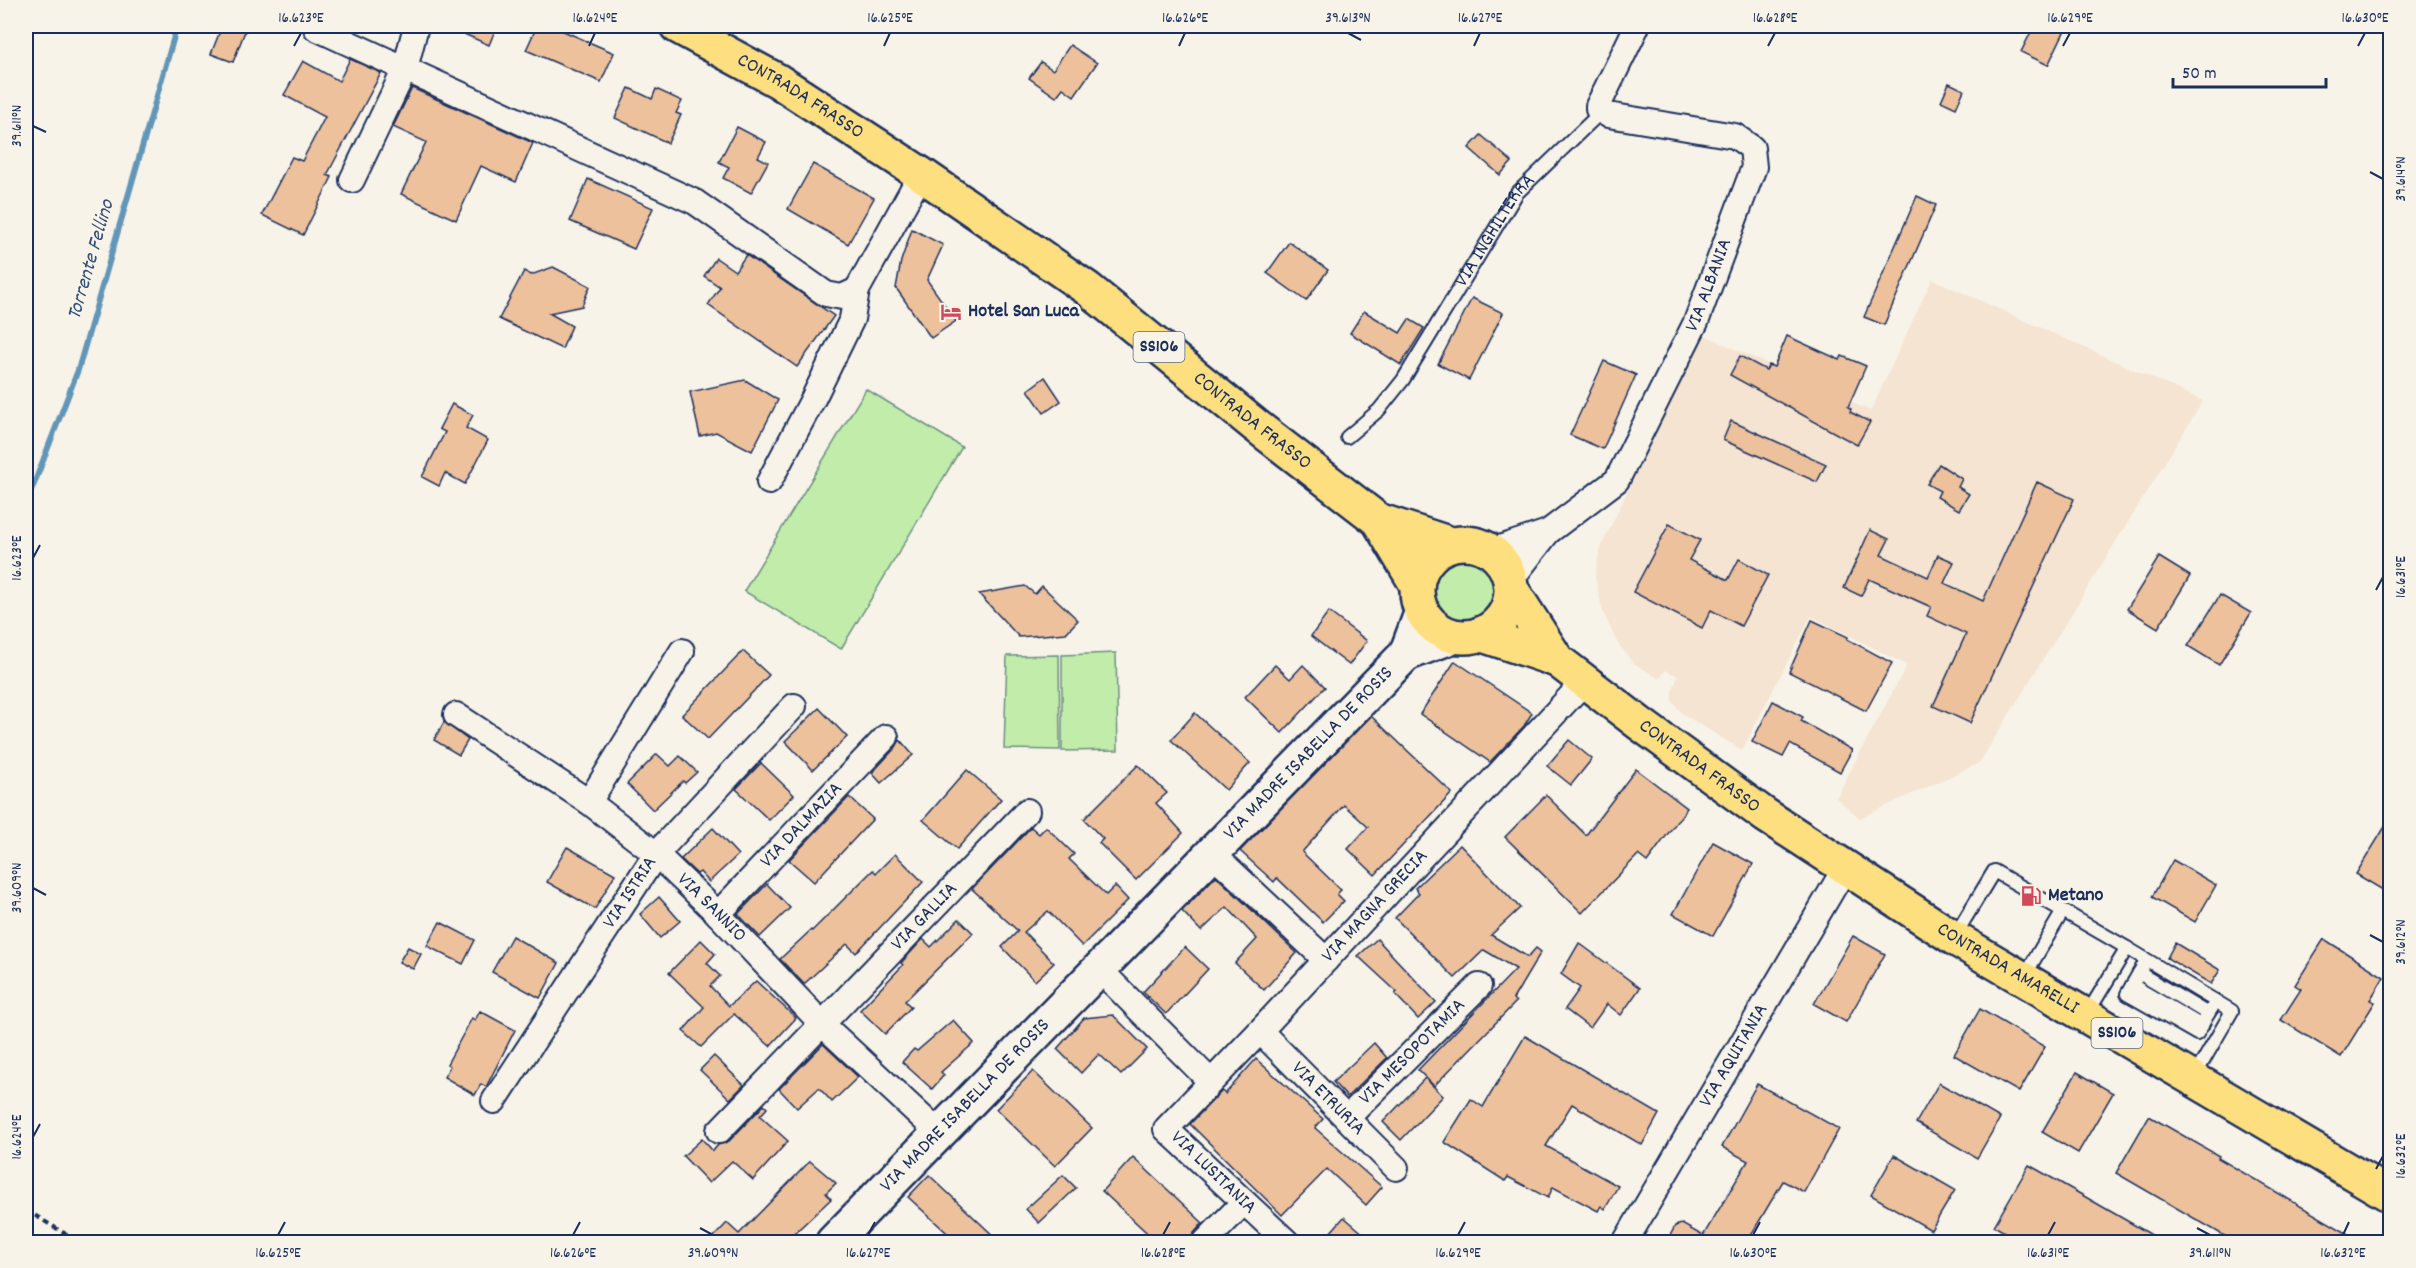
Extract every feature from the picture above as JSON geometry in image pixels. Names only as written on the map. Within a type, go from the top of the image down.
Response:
[{"type":"main road","name":"CONTRADA FRASSO","points":[[677,26],[714,36],[1088,289],[1255,425],[1378,520],[1451,544]]},
{"type":"main road","name":"CONTRADA FRASSO","points":[[1378,520],[1420,598]]},
{"type":"main road","name":"SS106","points":[[1451,544],[1479,545],[1491,551],[1501,561],[1511,585]]},
{"type":"main road","points":[[1420,598],[1421,572],[1438,550],[1451,544]]},
{"type":"main road","name":"CONTRADA FRASSO","points":[[1511,585],[1557,660],[1729,789],[1845,868]]},
{"type":"main road","points":[[1467,635],[1492,628],[1502,619],[1509,605],[1511,585]]},
{"type":"main road","name":"SS106","points":[[1420,598],[1430,622],[1440,631],[1467,635]]},
{"type":"main road","name":"CONTRADA FRASSO","points":[[1467,635],[1557,660]]},
{"type":"main road","name":"CONTRADA AMARELLI","points":[[1845,868],[1954,938],[2391,1195]]},
{"type":"street","points":[[352,180],[405,69],[416,26]]},
{"type":"street","name":"VIA INGHILTERRA","points":[[1600,112],[1598,106],[1636,26]]},
{"type":"street","points":[[316,28],[695,202],[826,294],[842,297],[857,290]]},
{"type":"street","name":"VIA ALBANIA","points":[[1491,551],[1548,532],[1617,480],[1696,322],[1754,167],[1752,148],[1735,135],[1600,112]]},
{"type":"street","points":[[769,482],[852,319],[857,290],[921,174]]},
{"type":"street","name":"VIA ALBANIA","points":[[1511,585],[1548,532]]},
{"type":"street","name":"VIA MADRE ISABELLA DE ROSIS","points":[[1406,654],[1420,598]]},
{"type":"street","name":"VIA MADRE ISABELLA DE ROSIS","points":[[833,1242],[1406,654],[1467,635]]},
{"type":"street","points":[[590,802],[682,651]]},
{"type":"street","name":"VIA MAGNA GRECIA","points":[[1166,1129],[1584,682]]},
{"type":"street","name":"VIA ISTRIA","points":[[494,1101],[656,854],[794,706]]},
{"type":"street","name":"VIA SANNIO","points":[[456,715],[590,802],[656,854],[718,914],[822,1024],[939,1133]]},
{"type":"street","name":"VIA DALMAZIA","points":[[718,914],[886,737]]},
{"type":"street","name":"VIA GALLIA","points":[[822,1024],[1027,811]]},
{"type":"street","name":"VIA MADRE ISABELLA DE ROSIS","points":[[1213,854],[1326,960]]},
{"type":"street","name":"VIA AQUITANIA","points":[[1625,1242],[1845,868]]},
{"type":"street","points":[[1099,969],[1210,1081]]},
{"type":"street","name":"VIA MESOPOTAMIA","points":[[1347,1118],[1479,986]]},
{"type":"street","points":[[719,1131],[822,1024]]},
{"type":"street","name":"VIA ETRURIA","points":[[1260,1031],[1396,1168]]},
{"type":"street","name":"VIA LUSITANIA","points":[[1166,1129],[1287,1242]]},
{"type":"street","points":[[1205,1242],[1243,1203]]},
{"type":"lane","name":"VIA INGHILTERRA","points":[[1347,437],[1379,410],[1402,380],[1517,193],[1600,112]]},
{"type":"lane","points":[[1954,938],[1994,871],[2127,948],[2232,1011],[2193,1078]]},
{"type":"lane","points":[[2023,979],[2063,911]]},
{"type":"lane","points":[[2086,1015],[2127,948]]},
{"type":"lane","points":[[2147,960],[2127,994],[2197,1034],[2217,1001]]},
{"type":"lane","points":[[2139,973],[2208,1014]]},
{"type":"path","points":[[26,1210],[79,1242]]},
{"type":"shaded area","points":[[1932,279],[2203,401],[1979,763],[1860,818],[1836,798],[1907,665],[1811,616],[1742,750],[1683,714],[1676,706],[1672,700],[1672,692],[1678,676],[1665,670],[1660,679],[1632,662],[1617,642],[1603,612],[1595,577],[1599,554],[1606,536],[1704,335],[1871,411]]},
{"type":"green space","points":[[866,389],[962,447],[841,649],[744,591]]},
{"type":"green space","points":[[1465,556],[1477,559],[1488,566],[1495,577],[1498,589],[1495,601],[1488,612],[1477,619],[1465,622],[1453,619],[1442,612],[1435,601],[1432,589],[1435,577],[1442,566],[1453,559]]},
{"type":"green space","points":[[1116,653],[1118,750],[1062,751],[1062,655]]},
{"type":"green space","points":[[1059,655],[1060,750],[1004,749],[1007,656]]},
{"type":"building","points":[[222,26],[247,26],[233,62],[211,54]]},
{"type":"building","points":[[446,26],[497,26],[489,45]]},
{"type":"building","points":[[537,26],[552,26],[614,53],[601,82],[526,50]]},
{"type":"building","points":[[2034,26],[2051,26],[2064,32],[2048,65],[2021,52]]},
{"type":"building","points":[[1070,45],[1097,63],[1074,96],[1063,88],[1056,97],[1029,78],[1041,62],[1053,70]]},
{"type":"building","points":[[350,59],[381,73],[327,175],[332,177],[303,235],[262,215],[292,157],[302,161],[325,117],[284,95],[303,61],[339,81]]},
{"type":"building","points":[[1949,83],[1964,90],[1956,108],[1941,101]]},
{"type":"building","points":[[412,88],[533,143],[516,182],[481,166],[456,220],[401,194],[426,142],[393,127]]},
{"type":"building","points":[[629,88],[652,99],[656,89],[682,101],[676,113],[681,115],[668,143],[615,118]]},
{"type":"building","points":[[737,127],[766,142],[758,157],[768,162],[751,193],[723,178],[729,167],[719,162]]},
{"type":"building","points":[[1481,135],[1512,162],[1500,175],[1469,148]]},
{"type":"building","points":[[813,164],[874,198],[848,244],[788,209]]},
{"type":"building","points":[[588,179],[653,208],[634,249],[570,221]]},
{"type":"building","points":[[1917,196],[1936,205],[1884,325],[1864,317]]},
{"type":"building","points":[[912,229],[943,245],[927,280],[956,321],[931,338],[896,288],[901,261]]},
{"type":"building","points":[[1289,242],[1328,270],[1306,301],[1267,273]]},
{"type":"building","points":[[746,255],[834,316],[797,367],[708,305],[720,287],[704,276],[716,258],[735,271]]},
{"type":"building","points":[[553,267],[590,286],[582,306],[549,313],[572,326],[562,349],[499,319],[524,271],[531,275]]},
{"type":"building","points":[[1472,298],[1503,313],[1469,380],[1438,364]]},
{"type":"building","points":[[1364,311],[1400,333],[1409,319],[1424,328],[1401,365],[1350,333]]},
{"type":"building","points":[[1787,336],[1840,360],[1842,356],[1866,366],[1848,407],[1851,409],[1850,412],[1870,422],[1857,445],[1730,375],[1740,356],[1766,370],[1769,365],[1774,367]]},
{"type":"building","points":[[1604,361],[1636,375],[1603,449],[1570,435]]},
{"type":"building","points":[[1045,377],[1061,401],[1044,413],[1028,390]]},
{"type":"building","points":[[745,380],[778,400],[752,451],[716,432],[700,436],[690,392]]},
{"type":"building","points":[[452,404],[473,415],[466,428],[488,440],[465,484],[445,473],[439,486],[422,477],[445,432],[439,429]]},
{"type":"building","points":[[1731,421],[1826,464],[1817,482],[1723,440]]},
{"type":"building","points":[[1939,464],[1962,479],[1958,487],[1969,494],[1959,510],[1937,497],[1940,491],[1927,484]]},
{"type":"building","points":[[2037,482],[2074,499],[1970,723],[1933,706],[1966,634],[1927,616],[1931,607],[1869,579],[1861,596],[1844,588],[1870,530],[1889,539],[1881,555],[1928,577],[1938,555],[1954,562],[1944,583],[1983,601]]},
{"type":"building","points":[[1669,524],[1700,540],[1689,560],[1728,580],[1739,559],[1768,575],[1741,626],[1711,610],[1702,628],[1633,592]]},
{"type":"building","points":[[2159,557],[2190,576],[2158,628],[2127,609]]},
{"type":"building","points":[[1025,586],[1035,594],[1042,586],[1078,620],[1066,633],[1019,637],[979,594]]},
{"type":"building","points":[[2220,595],[2251,613],[2219,665],[2188,646]]},
{"type":"building","points":[[1329,612],[1367,641],[1349,665],[1311,636]]},
{"type":"building","points":[[1812,620],[1848,637],[1847,639],[1892,663],[1866,711],[1789,672]]},
{"type":"building","points":[[743,651],[769,675],[708,739],[682,715]]},
{"type":"building","points":[[1455,661],[1532,713],[1524,726],[1490,762],[1420,714]]},
{"type":"building","points":[[1275,665],[1290,679],[1303,665],[1325,687],[1282,733],[1245,697]]},
{"type":"building","points":[[1773,701],[1803,717],[1801,721],[1852,750],[1840,772],[1790,744],[1783,757],[1752,742]]},
{"type":"building","points":[[819,708],[847,737],[813,770],[785,741]]},
{"type":"building","points":[[1195,713],[1250,763],[1226,790],[1171,740]]},
{"type":"building","points":[[1371,716],[1452,793],[1375,875],[1348,849],[1368,827],[1344,805],[1302,852],[1341,890],[1337,894],[1344,901],[1323,922],[1277,878],[1274,882],[1240,851]]},
{"type":"building","points":[[444,722],[468,740],[459,755],[434,740]]},
{"type":"building","points":[[900,740],[913,755],[881,783],[872,773]]},
{"type":"building","points":[[1569,740],[1592,759],[1571,785],[1547,766]]},
{"type":"building","points":[[657,754],[670,766],[680,756],[697,772],[685,783],[683,781],[653,810],[627,784]]},
{"type":"building","points":[[761,763],[794,795],[769,820],[736,789]]},
{"type":"building","points":[[1138,765],[1167,793],[1156,803],[1183,833],[1136,880],[1099,843],[1103,839],[1084,819]]},
{"type":"building","points":[[1636,769],[1687,808],[1647,862],[1638,855],[1582,913],[1505,837],[1546,795],[1586,835]]},
{"type":"building","points":[[967,770],[1001,799],[957,849],[923,820]]},
{"type":"building","points":[[849,797],[873,819],[814,882],[789,860]]},
{"type":"building","points":[[2391,817],[2391,895],[2356,874]]},
{"type":"building","points":[[1031,827],[1039,834],[1046,827],[1074,854],[1069,859],[1106,895],[1115,886],[1128,900],[1082,946],[1048,911],[1024,932],[1054,963],[1035,981],[1002,947],[1018,931],[972,889]]},
{"type":"building","points":[[713,828],[738,855],[709,882],[700,872],[697,874],[681,859]]},
{"type":"building","points":[[1713,842],[1753,864],[1713,936],[1673,914]]},
{"type":"building","points":[[1460,845],[1520,908],[1491,935],[1528,957],[1536,948],[1541,952],[1513,999],[1516,1002],[1434,1086],[1418,1070],[1516,969],[1484,950],[1455,978],[1395,918],[1419,893],[1415,888]]},
{"type":"building","points":[[567,847],[615,874],[595,909],[547,882]]},
{"type":"building","points":[[895,854],[923,882],[856,953],[847,944],[804,984],[780,959],[812,931],[873,870],[876,873]]},
{"type":"building","points":[[2173,860],[2216,885],[2195,922],[2152,897]]},
{"type":"building","points":[[1216,876],[1297,953],[1264,990],[1235,963],[1257,939],[1227,907],[1201,931],[1182,911]]},
{"type":"building","points":[[767,884],[790,908],[760,937],[738,914]]},
{"type":"building","points":[[659,897],[680,921],[660,938],[640,914]]},
{"type":"building","points":[[959,919],[973,933],[905,1001],[911,1007],[885,1034],[860,1010],[903,965],[901,963],[923,939],[931,947]]},
{"type":"building","points":[[440,922],[475,940],[463,964],[427,946]]},
{"type":"building","points":[[512,936],[559,963],[540,998],[492,972]]},
{"type":"building","points":[[1853,936],[1885,954],[1846,1022],[1814,1004]]},
{"type":"building","points":[[1377,939],[1436,1002],[1418,1019],[1395,994],[1397,992],[1358,956]]},
{"type":"building","points":[[2324,939],[2384,977],[2370,1000],[2375,1002],[2341,1057],[2281,1020],[2301,989],[2295,985]]},
{"type":"building","points":[[701,940],[715,954],[707,963],[720,976],[710,986],[729,1006],[756,981],[796,1018],[770,1046],[734,1014],[701,1047],[683,1031],[704,1007],[669,973]]},
{"type":"building","points":[[1579,943],[1640,988],[1621,1015],[1607,1004],[1590,1028],[1565,1009],[1580,988],[1561,974]]},
{"type":"building","points":[[2175,943],[2220,970],[2211,984],[2167,958]]},
{"type":"building","points":[[408,947],[421,954],[413,969],[399,962]]},
{"type":"building","points":[[1185,947],[1208,969],[1166,1014],[1143,992]]},
{"type":"building","points":[[1980,1009],[2045,1047],[2019,1092],[1954,1055]]},
{"type":"building","points":[[480,1011],[515,1030],[486,1087],[481,1084],[475,1095],[444,1077],[450,1066],[447,1064],[472,1018],[475,1020]]},
{"type":"building","points":[[1113,1015],[1147,1049],[1121,1075],[1099,1054],[1081,1073],[1057,1049],[1084,1018]]},
{"type":"building","points":[[953,1020],[974,1043],[941,1072],[944,1075],[932,1089],[902,1062],[914,1049],[917,1051]]},
{"type":"building","points":[[1525,1036],[1659,1114],[1642,1145],[1572,1104],[1546,1146],[1618,1186],[1605,1209],[1601,1206],[1598,1211],[1553,1187],[1548,1198],[1508,1177],[1505,1181],[1444,1142],[1471,1099],[1483,1107]]},
{"type":"building","points":[[1374,1043],[1387,1058],[1347,1097],[1333,1082]]},
{"type":"building","points":[[823,1044],[858,1077],[832,1102],[819,1088],[797,1108],[779,1089]]},
{"type":"building","points":[[714,1056],[744,1085],[730,1099],[700,1070]]},
{"type":"building","points":[[1256,1059],[1323,1119],[1315,1128],[1382,1187],[1366,1205],[1327,1169],[1282,1215],[1190,1124],[1222,1091],[1225,1094]]},
{"type":"building","points":[[1033,1071],[1092,1128],[1055,1166],[996,1109]]},
{"type":"building","points":[[2077,1072],[2113,1093],[2078,1153],[2042,1132]]},
{"type":"building","points":[[1425,1078],[1443,1096],[1401,1140],[1383,1122]]},
{"type":"building","points":[[1939,1083],[2000,1118],[1977,1158],[1916,1123]]},
{"type":"building","points":[[1757,1084],[1839,1129],[1804,1192],[1783,1181],[1747,1242],[1667,1242],[1675,1226],[1682,1224],[1703,1236],[1748,1161],[1722,1147]]},
{"type":"building","points":[[764,1105],[767,1108],[760,1116],[788,1141],[753,1180],[732,1161],[709,1183],[683,1156],[702,1139],[713,1151],[718,1145],[729,1141]]},
{"type":"building","points":[[2149,1116],[2362,1242],[2235,1242],[2116,1173]]},
{"type":"building","points":[[1894,1155],[1955,1190],[1931,1230],[1871,1195]]},
{"type":"building","points":[[1133,1157],[1203,1223],[1189,1242],[1157,1242],[1102,1191]]},
{"type":"building","points":[[810,1161],[836,1183],[826,1193],[831,1199],[785,1242],[709,1242],[727,1223],[739,1234]]},
{"type":"building","points":[[2029,1165],[2164,1242],[2022,1242],[1994,1226]]},
{"type":"building","points":[[929,1175],[1000,1242],[957,1242],[908,1197]]},
{"type":"building","points":[[1063,1175],[1076,1188],[1039,1223],[1026,1209]]},
{"type":"building","points":[[1344,1217],[1373,1242],[1322,1242]]},
{"type":"waterway","name":"Torrente Fellino","points":[[26,499],[34,484],[78,370],[177,26]]},
{"type":"place","name":"Hotel San Luca","points":[[951,312]]},
{"type":"place","name":"Metano","points":[[2031,896]]}]
